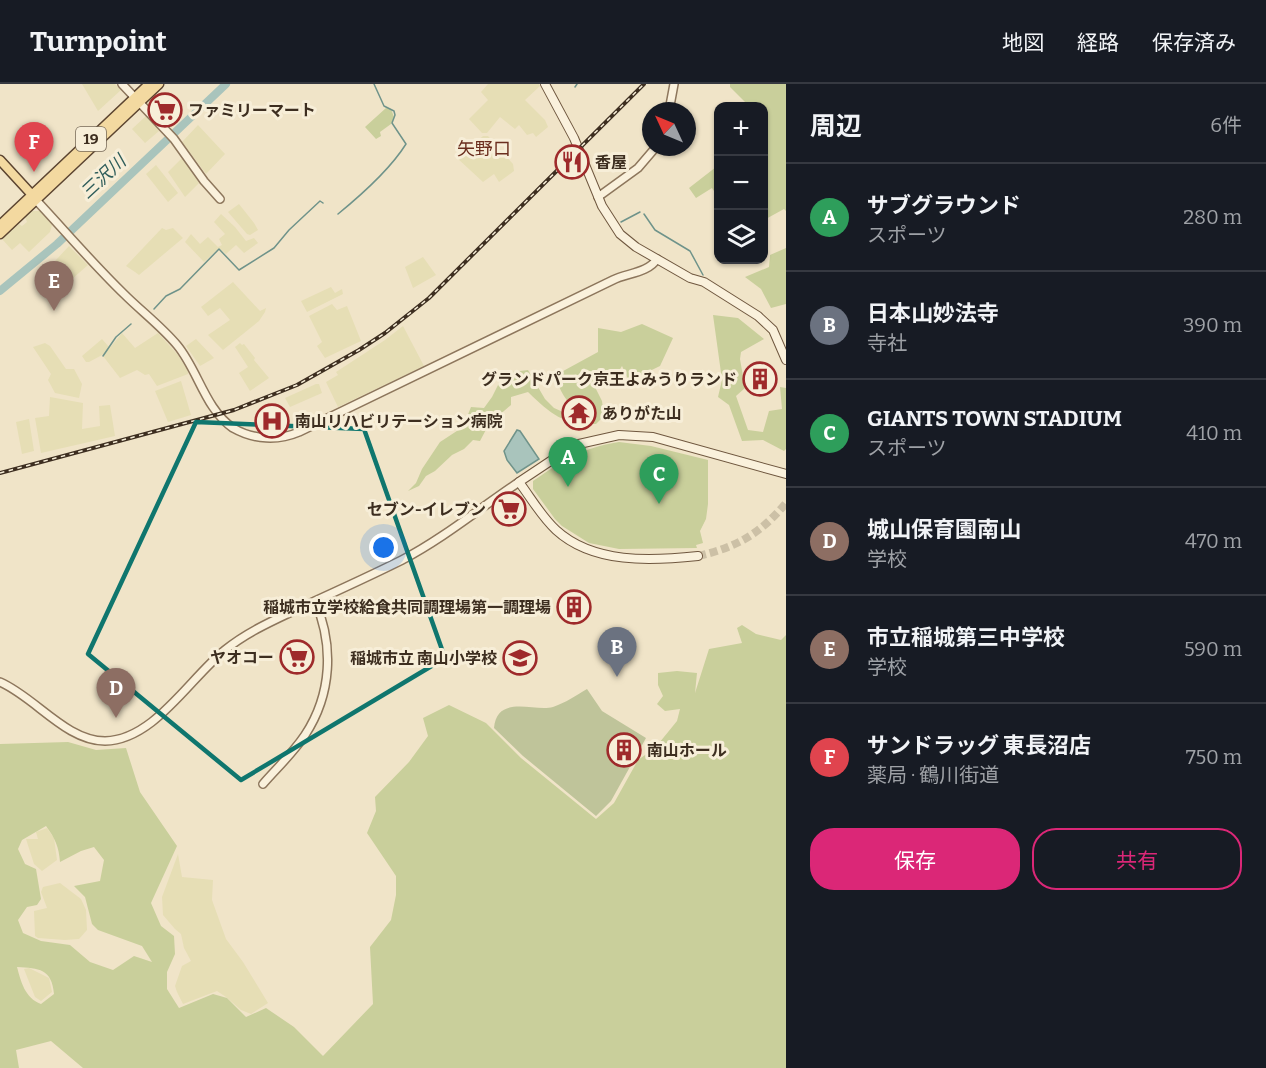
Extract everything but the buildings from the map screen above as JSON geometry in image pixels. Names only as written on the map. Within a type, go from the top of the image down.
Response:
[{"type":"main road","name":"19","points":[[137,100],[149,84]]},
{"type":"main road","name":"19","points":[[0,225],[34,197],[137,100],[159,84]]},
{"type":"main road","points":[[545,84],[574,138],[598,198],[624,238],[690,278],[704,282],[764,321],[777,336],[786,360]]},
{"type":"main road","points":[[0,160],[34,197]]},
{"type":"main road","name":"19","points":[[0,234],[34,197]]},
{"type":"main road","points":[[698,556],[629,557],[602,554],[584,548],[569,540],[550,524],[519,482],[579,444],[619,435],[653,437],[786,474]]},
{"type":"street","points":[[122,84],[174,139],[220,199]]},
{"type":"street","points":[[671,102],[674,84]]},
{"type":"street","points":[[598,198],[638,168],[648,156]]},
{"type":"street","points":[[34,197],[123,293],[179,348],[220,416],[239,431],[268,438],[286,437],[299,432],[613,280],[649,268],[657,259]]},
{"type":"street","points":[[0,682],[82,736],[103,741],[126,738],[152,723],[229,646],[268,623],[421,550],[519,482]]},
{"type":"street","points":[[263,784],[305,735],[316,715],[324,691],[327,675],[327,645],[323,623],[315,601]]},
{"type":"highlighted area","points":[[196,422],[364,429],[445,658],[241,780],[88,654]]},
{"type":"shaded area","points":[[82,84],[115,84],[121,90],[98,111]]},
{"type":"shaded area","points":[[488,84],[539,84],[540,86],[525,100],[545,120],[548,127],[536,137],[533,133],[527,135],[519,125],[515,129],[500,117],[487,133],[482,133],[469,119],[488,100],[481,92]]},
{"type":"shaded area","points":[[146,116],[159,131],[145,143],[132,129]]},
{"type":"shaded area","points":[[198,125],[225,154],[206,174],[182,142]]},
{"type":"shaded area","points":[[483,136],[488,136],[513,164],[514,171],[499,182],[494,174],[483,182],[457,158]]},
{"type":"shaded area","points":[[182,158],[199,183],[185,197],[168,172]]},
{"type":"shaded area","points":[[156,165],[178,193],[168,202],[146,174]]},
{"type":"shaded area","points":[[239,204],[258,230],[250,235],[228,212]]},
{"type":"shaded area","points":[[32,211],[40,211],[52,225],[50,232],[29,252],[20,243],[12,250],[2,239],[19,224],[22,226],[27,222],[25,217]]},
{"type":"shaded area","points":[[221,214],[246,241],[254,238],[258,243],[244,253],[236,245],[226,254],[219,248],[204,262],[185,242],[191,234],[200,244],[208,237],[218,247],[222,245],[219,239],[225,234],[214,222]]},
{"type":"shaded area","points":[[162,228],[166,230],[173,228],[183,238],[139,275],[126,266]]},
{"type":"shaded area","points":[[69,246],[88,265],[72,279],[55,261]]},
{"type":"shaded area","points":[[423,257],[436,275],[413,288],[405,267]]},
{"type":"shaded area","points":[[233,282],[260,311],[266,308],[259,321],[223,350],[208,335],[230,320],[220,308],[208,316],[201,307]]},
{"type":"shaded area","points":[[331,287],[335,293],[342,289],[343,294],[307,312],[301,301]]},
{"type":"shaded area","points":[[332,304],[337,310],[347,306],[361,341],[325,358],[317,346],[322,342],[309,316]]},
{"type":"shaded area","points":[[403,326],[424,366],[338,407],[326,382],[338,375],[336,372]]},
{"type":"shaded area","points":[[122,333],[135,348],[158,333],[178,355],[188,374],[157,386],[149,374],[145,375],[137,370],[120,378],[103,356],[104,354],[86,362],[82,356],[102,339],[109,347],[108,350]]},
{"type":"shaded area","points":[[196,339],[214,358],[200,366],[186,346]]},
{"type":"shaded area","points":[[45,343],[50,346],[66,369],[74,369],[82,384],[79,398],[55,393],[48,380],[51,374],[33,347]]},
{"type":"shaded area","points":[[240,343],[244,344],[269,378],[250,391],[239,373],[248,367],[235,347]]},
{"type":"shaded area","points":[[181,381],[191,415],[168,422],[155,391]]},
{"type":"shaded area","points":[[319,384],[322,393],[290,407],[285,398]]},
{"type":"shaded area","points":[[50,397],[83,403],[82,429],[100,426],[99,406],[110,405],[115,436],[41,453],[35,418],[49,416]]},
{"type":"shaded area","points":[[29,419],[34,451],[22,454],[16,422]]},
{"type":"shaded area","points":[[47,828],[54,838],[57,860],[42,871],[34,864],[26,839],[38,839],[36,832]]},
{"type":"shaded area","points":[[178,854],[182,877],[213,880],[212,900],[226,939],[268,1003],[251,1014],[241,1010],[217,991],[183,1004],[177,992],[175,986],[182,966],[191,961],[184,948],[181,934],[163,915],[162,897]]},
{"type":"shaded area","points":[[60,883],[81,899],[86,910],[87,930],[79,939],[38,938],[35,936],[34,911],[47,908],[41,892],[43,887]]},
{"type":"shaded area","points":[[29,968],[49,978],[52,992],[41,1001],[35,997],[24,969]]},
{"type":"green space","points":[[730,84],[786,84],[786,211],[784,209],[768,218],[768,102],[745,102],[730,87]]},
{"type":"green space","points":[[386,108],[391,109],[394,117],[391,124],[380,132],[381,136],[376,139],[365,127]]},
{"type":"green space","points":[[714,169],[714,191],[712,188],[696,198],[689,188]]},
{"type":"green space","points":[[786,248],[786,304],[771,308],[761,289],[745,277],[769,267],[770,255]]},
{"type":"green space","points":[[713,315],[738,318],[764,339],[741,352],[745,388],[736,396],[748,430],[763,432],[769,411],[782,409],[780,387],[786,388],[786,449],[784,451],[763,440],[742,441],[729,405],[718,397],[722,380]]},
{"type":"green space","points":[[642,324],[673,338],[660,366],[629,381],[622,366],[617,374],[609,377],[600,376],[594,385],[602,401],[604,416],[596,424],[584,424],[558,417],[528,392],[511,397],[511,405],[489,424],[480,441],[473,440],[426,476],[419,486],[408,491],[416,483],[422,469],[440,442],[463,427],[471,407],[484,408],[504,373],[528,370],[545,399],[554,408],[579,419],[580,409],[567,400],[554,376],[598,352],[598,328],[621,332]]},
{"type":"green space","points":[[619,442],[651,446],[708,460],[708,504],[706,519],[700,531],[703,543],[696,545],[697,548],[619,549],[589,543],[562,526],[533,489],[533,481],[564,461],[583,451]]},
{"type":"green space","points":[[742,625],[756,634],[781,640],[786,635],[786,1068],[83,1068],[51,1041],[16,1050],[19,1068],[0,1068],[0,744],[68,742],[96,750],[126,748],[140,792],[177,846],[151,903],[161,926],[174,936],[175,954],[167,972],[167,989],[179,1008],[213,994],[227,998],[246,1017],[266,1008],[294,1027],[323,1056],[373,1004],[370,947],[391,920],[396,895],[396,876],[367,833],[376,811],[375,797],[409,762],[428,736],[423,718],[449,705],[486,723],[521,758],[596,819],[614,803],[638,760],[655,748],[677,721],[680,709],[665,711],[657,704],[663,696],[658,685],[658,673],[677,671],[697,673],[695,693],[709,649],[742,643],[737,628]],"holes":[[[46,826],[56,843],[60,862],[94,847],[104,860],[100,881],[74,886],[85,897],[92,924],[98,930],[142,946],[152,962],[134,956],[113,970],[90,962],[70,945],[41,941],[23,933],[18,920],[27,907],[37,905],[41,899],[36,869],[25,864],[18,849],[22,840]],[[17,967],[38,969],[43,972],[50,979],[54,994],[41,1004],[31,998],[24,989]]]},
{"type":"green space","points":[[587,689],[602,711],[646,738],[611,801],[596,816],[523,756],[494,728],[502,711],[509,708],[553,707]]},
{"type":"water","points":[[517,430],[539,459],[517,473],[507,460],[504,451]]},
{"type":"waterway","name":"三沢川","points":[[0,291],[57,244],[226,84]]},
{"type":"waterway","points":[[338,214],[384,172],[406,144],[392,123],[394,111],[384,106],[374,84]]},
{"type":"waterway","points":[[154,309],[166,296],[180,289],[219,249],[239,270],[274,248],[289,230],[320,201],[323,203]]},
{"type":"waterway","points":[[621,222],[640,212]]},
{"type":"waterway","points":[[644,214],[655,230],[690,251],[703,275]]},
{"type":"waterway","points":[[103,356],[116,337],[131,324]]},
{"type":"tunnel","points":[[698,556],[725,548],[747,538],[767,523],[786,503]]},
{"type":"railway","points":[[0,473],[234,410],[297,385],[359,350],[385,333],[429,298],[644,84]]},
{"type":"place","name":"ファミリーマート","points":[[165,110]]},
{"type":"place","name":"香屋","points":[[572,162]]},
{"type":"place","name":"サンドラッグ 東長沼店","points":[[34,172]]},
{"type":"place","name":"市立稲城第三中学校","points":[[54,311]]},
{"type":"place","name":"グランドパーク京王よみうりランド","points":[[760,379]]},
{"type":"place","name":"ありがた山","points":[[579,413]]},
{"type":"place","name":"南山リハビリテーション病院","points":[[272,421]]},
{"type":"place","name":"サブグラウンド","points":[[568,487]]},
{"type":"place","name":"GIANTS TOWN STADIUM","points":[[659,504]]},
{"type":"place","name":"セブン-イレブン","points":[[509,509]]},
{"type":"place","name":"稲城市立学校給食共同調理場第一調理場","points":[[574,607]]},
{"type":"place","name":"ヤオコー","points":[[297,657]]},
{"type":"place","name":"稲城市立 南山小学校","points":[[520,658]]},
{"type":"place","name":"日本山妙法寺","points":[[617,677]]},
{"type":"place","name":"城山保育園南山","points":[[116,718]]},
{"type":"place","name":"南山ホール","points":[[624,750]]},
{"type":"district","name":"矢野口","points":[[484,149]]}]
